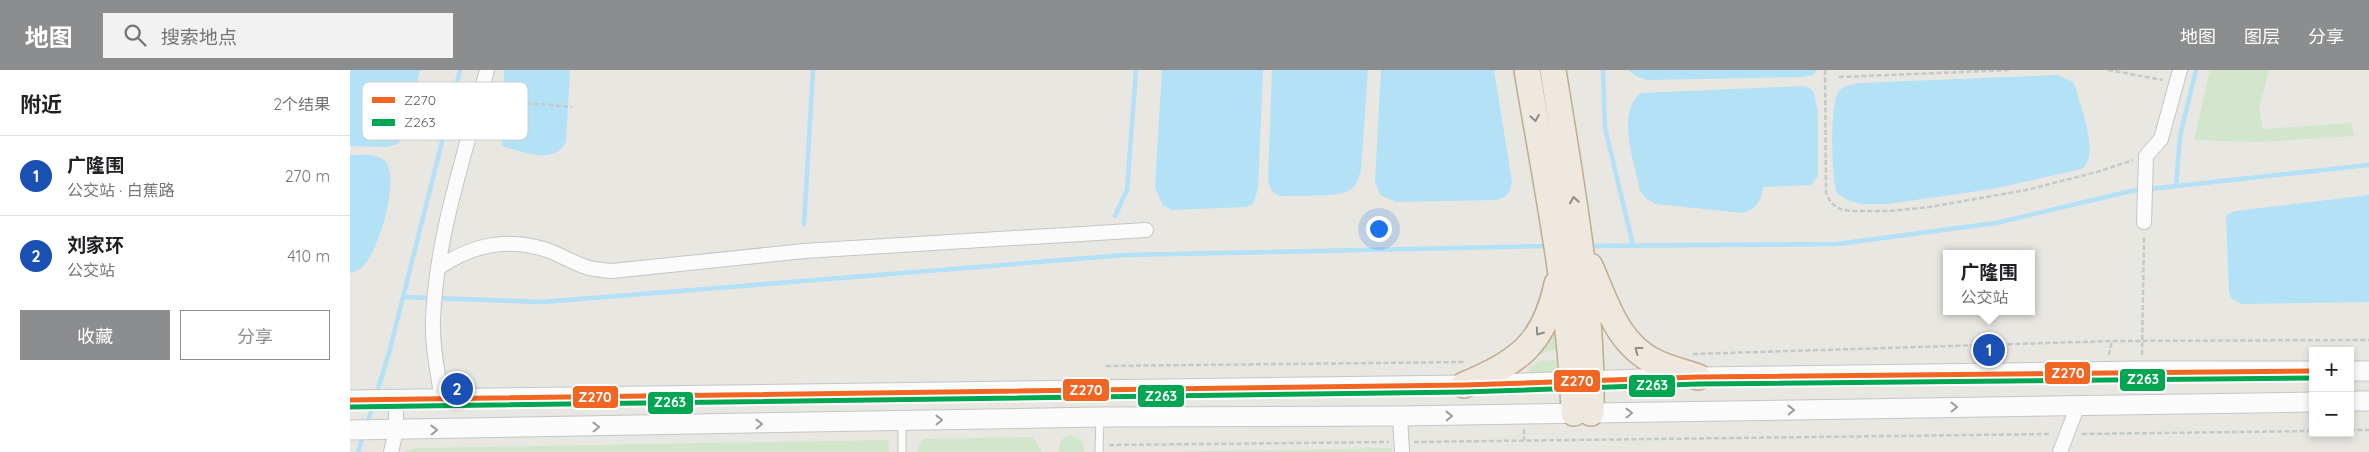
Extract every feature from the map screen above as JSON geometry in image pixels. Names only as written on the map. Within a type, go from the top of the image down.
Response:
[{"type":"highway","points":[[1527,70],[1560,270],[1582,381]]},
{"type":"highway","points":[[1553,70],[1582,248],[1582,413]]},
{"type":"highway","points":[[1582,248],[1617,329],[1633,347],[1656,362],[1698,377]]},
{"type":"highway","points":[[1464,385],[1498,370],[1522,354],[1542,328],[1553,303],[1560,270]]},
{"type":"main road","points":[[350,400],[396,401],[587,396],[1464,385],[1698,377],[2141,371],[2309,371]]},
{"type":"main road","points":[[2354,371],[2369,371]]},
{"type":"main road","points":[[2354,401],[2369,401]]},
{"type":"main road","points":[[350,430],[396,431],[1100,417],[1400,416],[2309,402]]},
{"type":"street","points":[[2144,222],[2146,156],[2161,139],[2178,76]]},
{"type":"street","points":[[442,400],[433,322],[438,268],[440,249],[469,140]]},
{"type":"street","points":[[438,268],[457,255],[479,247],[503,243],[527,245],[549,251],[590,268],[612,272],[804,251],[1146,230]]},
{"type":"street","points":[[391,452],[396,431],[396,401]]},
{"type":"street","points":[[2060,452],[2078,405]]},
{"type":"street","points":[[1400,416],[1401,447]]},
{"type":"lane","points":[[1099,449],[1100,417]]},
{"type":"lane","points":[[902,421],[902,452]]},
{"type":"path","points":[[1825,70],[1825,183],[1831,203],[1840,209],[1889,211],[1922,208],[2026,190],[2097,172],[2146,156]]},
{"type":"path","points":[[1839,77],[2011,70]]},
{"type":"path","points":[[2108,70],[2178,76]]},
{"type":"path","points":[[528,103],[572,107]]},
{"type":"path","points":[[2141,371],[2144,222]]},
{"type":"path","points":[[1685,354],[2112,341],[2369,340]]},
{"type":"path","points":[[1106,366],[1473,362]]},
{"type":"path","points":[[2354,430],[2369,430]]},
{"type":"path","points":[[1099,449],[1401,447],[2309,431]]},
{"type":"green space","points":[[2210,70],[2269,70],[2259,108],[2263,129],[2351,123],[2354,136],[2259,142],[2194,140]]},
{"type":"green space","points":[[1556,317],[1557,349],[1536,355]]},
{"type":"green space","points":[[1557,360],[1557,373],[1529,373],[1529,368],[1540,361]]},
{"type":"green space","points":[[1071,435],[1083,442],[1084,452],[1059,452],[1060,443],[1064,437]]},
{"type":"green space","points":[[1033,437],[1042,452],[918,452],[917,448],[924,439]]},
{"type":"green space","points":[[888,440],[889,452],[403,452],[418,448]]},
{"type":"green space","points":[[1392,448],[1392,452],[1160,452]]},
{"type":"water","points":[[350,70],[420,70],[417,82],[362,82],[362,140],[400,140],[398,144],[386,147],[350,146]]},
{"type":"water","points":[[504,70],[570,70],[566,142],[561,149],[546,155],[537,155],[502,146],[502,140],[528,140],[528,82],[504,82]]},
{"type":"water","points":[[1162,70],[1263,70],[1258,189],[1253,204],[1246,207],[1172,210],[1163,205],[1155,187]]},
{"type":"water","points":[[1272,70],[1368,70],[1361,169],[1356,184],[1350,190],[1344,193],[1327,195],[1282,196],[1274,193],[1271,189],[1268,181]]},
{"type":"water","points":[[1381,70],[1494,70],[1512,182],[1507,194],[1496,200],[1396,202],[1380,195],[1375,181]]},
{"type":"water","points":[[1628,70],[1817,70],[1813,75],[1804,77],[1647,80],[1636,76]]},
{"type":"water","points":[[2057,75],[2073,82],[2085,119],[2088,131],[2089,153],[2087,162],[2082,169],[1992,189],[1887,204],[1861,204],[1847,200],[1837,193],[1833,172],[1833,126],[1835,100],[1840,90],[1844,87],[1859,83]]},
{"type":"water","points":[[1804,86],[1811,89],[1814,93],[1818,113],[1818,176],[1811,185],[1763,187],[1755,207],[1742,213],[1656,204],[1647,199],[1640,191],[1631,153],[1628,125],[1629,113],[1633,102],[1641,93]]},
{"type":"water","points":[[350,155],[377,156],[384,160],[389,168],[390,182],[386,215],[374,248],[368,261],[357,271],[350,273]]},
{"type":"water","points":[[2369,195],[2369,302],[2242,304],[2232,299],[2229,293],[2226,215],[2235,211]]},
{"type":"waterway","points":[[457,82],[460,70]]},
{"type":"waterway","points":[[804,224],[813,70]]},
{"type":"waterway","points":[[1115,216],[1127,190],[1136,70]]},
{"type":"waterway","points":[[1603,70],[1605,128],[1633,245]]},
{"type":"waterway","points":[[2176,186],[2180,136],[2196,70]]},
{"type":"waterway","points":[[376,395],[389,353],[442,140]]},
{"type":"waterway","points":[[1587,246],[1837,244],[1996,223],[2131,191],[2369,165]]},
{"type":"waterway","points":[[403,297],[543,302],[1125,255],[1549,246]]},
{"type":"waterway","points":[[367,424],[373,405]]},
{"type":"waterway","points":[[358,452],[364,434]]},
{"type":"transit line","name":"Z270","points":[[350,400],[1464,385],[1698,377],[2309,371]]},
{"type":"transit line","name":"Z263","points":[[350,407],[1464,392],[1698,384],[2309,378]]},
{"type":"place","name":"广隆围","points":[[1989,350]]},
{"type":"place","name":"刘家环","points":[[457,389]]}]
